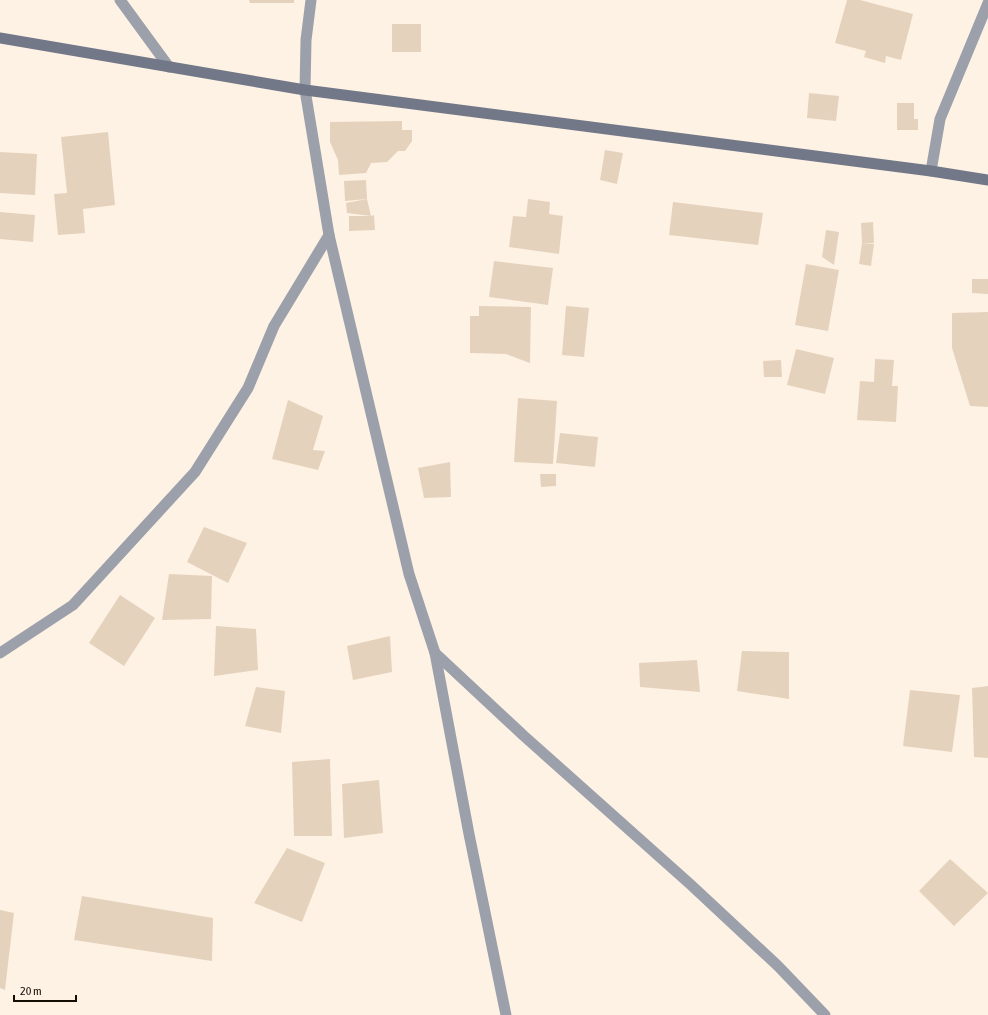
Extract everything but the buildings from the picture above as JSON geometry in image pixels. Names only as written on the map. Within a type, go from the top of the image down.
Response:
[{"type":"main road","points":[[0,38],[306,90],[931,171],[988,180]]},
{"type":"street","points":[[120,0],[169,67]]},
{"type":"street","points":[[311,0],[306,40],[306,90],[329,235],[410,574],[435,653],[469,834],[506,1015]]},
{"type":"street","points":[[931,171],[940,119],[988,3]]},
{"type":"street","points":[[0,653],[73,605],[195,472],[248,388],[274,326],[329,235]]},
{"type":"street","points":[[435,653],[524,736],[690,884],[778,966],[825,1015]]}]
